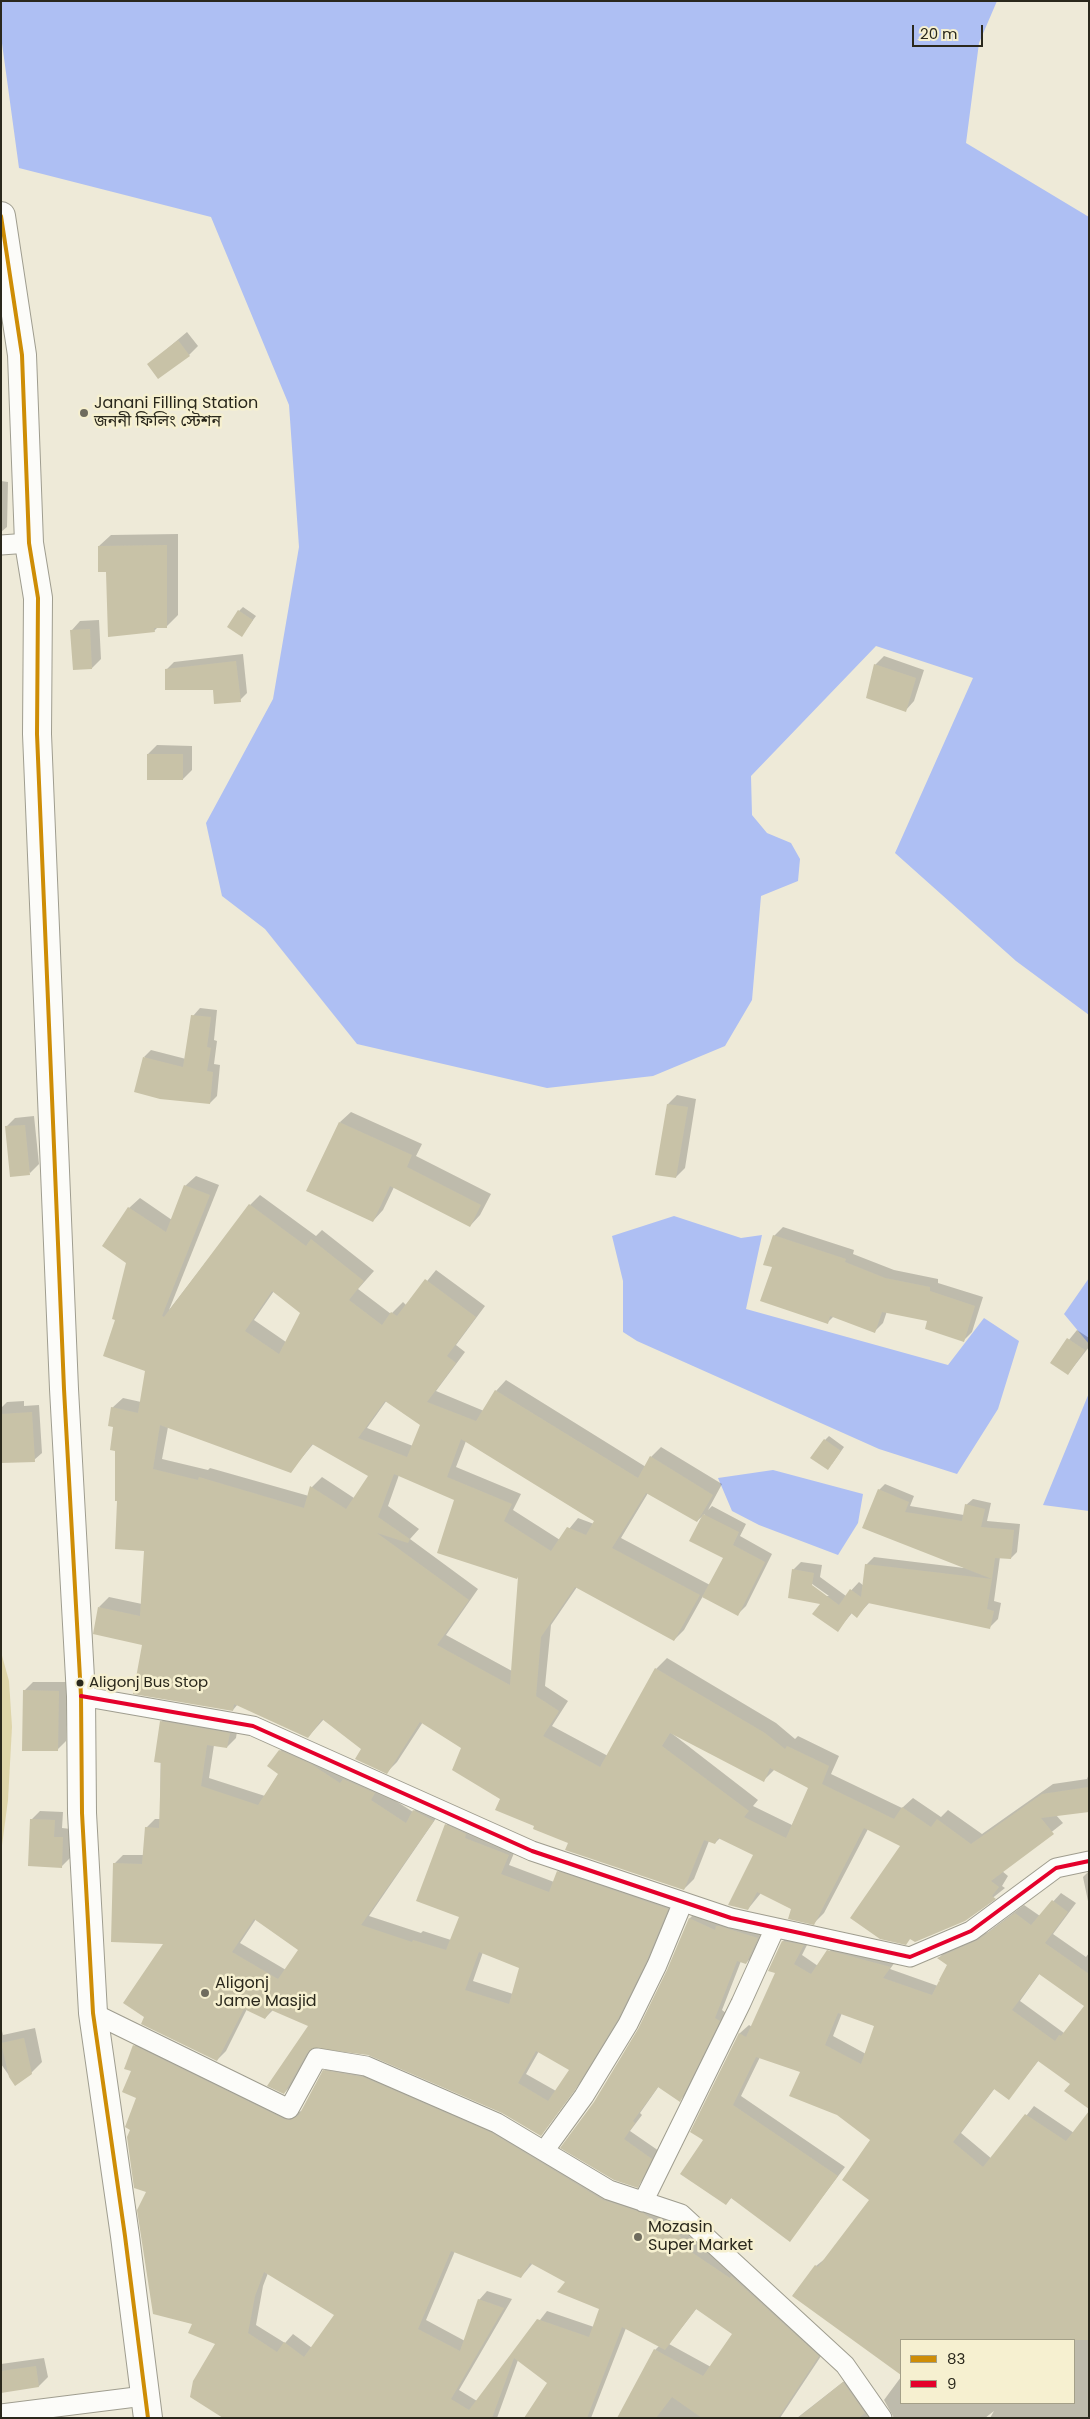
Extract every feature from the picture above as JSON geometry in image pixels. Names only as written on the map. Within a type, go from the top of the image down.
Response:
[{"type":"highway","points":[[1,216],[22,355],[29,543],[38,598],[37,734],[64,1388],[82,1696],[82,1813],[93,2013],[124,2226],[146,2407]]},
{"type":"street","points":[[1,545],[29,543]]},
{"type":"street","points":[[82,1696],[253,1726],[532,1851],[731,1918],[910,1957],[971,1931],[1056,1868],[1089,1861]]},
{"type":"street","points":[[544,2151],[584,2096],[628,2024],[657,1965],[683,1902]]},
{"type":"street","points":[[644,2202],[742,2002],[775,1928]]},
{"type":"street","points":[[93,2013],[290,2109],[318,2058],[366,2066],[497,2123],[609,2190],[681,2214],[845,2365],[882,2418]]},
{"type":"street","points":[[1,2414],[146,2407]]},
{"type":"shaded area","points":[[1,1652],[9,1681],[12,1727],[8,1800],[1,1853]]},
{"type":"water","points":[[1,1],[997,1],[979,43],[966,143],[1089,217],[1089,1015],[1016,961],[895,853],[973,678],[876,646],[751,776],[752,815],[767,833],[791,843],[800,859],[798,881],[761,896],[752,1000],[725,1046],[653,1076],[547,1088],[357,1044],[265,929],[222,896],[206,823],[273,699],[299,547],[289,405],[211,217],[19,168],[1,36]]},
{"type":"water","points":[[674,1216],[741,1238],[762,1235],[746,1309],[948,1365],[984,1318],[1019,1341],[998,1409],[957,1474],[879,1449],[637,1341],[623,1332],[623,1281],[612,1236]]},
{"type":"water","points":[[1089,1278],[1089,1344],[1064,1314]]},
{"type":"water","points":[[1089,1393],[1089,1511],[1043,1505]]},
{"type":"water","points":[[773,1470],[863,1494],[858,1523],[838,1555],[759,1525],[732,1511],[718,1478]]},
{"type":"building","points":[[178,340],[190,356],[158,379],[147,364]]},
{"type":"building","points":[[167,545],[167,628],[154,628],[155,632],[108,637],[106,572],[98,572],[98,546]]},
{"type":"building","points":[[238,610],[253,620],[242,637],[227,627]]},
{"type":"building","points":[[90,629],[92,669],[73,670],[70,630]]},
{"type":"building","points":[[236,661],[241,702],[214,704],[213,690],[165,690],[165,669]]},
{"type":"building","points":[[874,664],[916,678],[906,712],[866,698]]},
{"type":"building","points":[[147,754],[183,754],[183,780],[147,780]]},
{"type":"building","points":[[191,1015],[211,1017],[207,1047],[211,1048],[207,1071],[213,1072],[210,1104],[160,1099],[134,1092],[143,1057],[183,1067]]},
{"type":"building","points":[[667,1104],[688,1107],[676,1178],[655,1175]]},
{"type":"building","points":[[339,1122],[412,1155],[407,1167],[481,1205],[470,1227],[390,1186],[373,1222],[306,1191]]},
{"type":"building","points":[[25,1125],[30,1175],[10,1177],[5,1126]]},
{"type":"building","points":[[184,1185],[210,1195],[162,1316],[164,1317],[249,1204],[306,1246],[311,1239],[364,1281],[349,1300],[382,1325],[391,1312],[397,1316],[425,1279],[476,1317],[447,1356],[456,1363],[427,1402],[476,1421],[495,1390],[638,1478],[650,1456],[713,1495],[697,1522],[646,1493],[612,1548],[700,1595],[674,1641],[575,1587],[541,1637],[536,1696],[559,1711],[543,1736],[600,1767],[655,1668],[765,1733],[785,1749],[787,1746],[829,1766],[822,1784],[894,1819],[902,1807],[931,1827],[937,1819],[971,1844],[1042,1794],[1089,1787],[1089,1812],[1041,1818],[1054,1834],[991,1881],[999,1887],[992,1896],[996,1899],[965,1921],[915,1942],[910,1939],[906,1945],[880,1939],[850,1918],[900,1846],[864,1828],[814,1925],[788,1919],[791,1909],[757,1892],[748,1910],[728,1905],[753,1855],[718,1838],[715,1844],[704,1840],[684,1890],[565,1850],[568,1843],[533,1829],[534,1826],[495,1810],[500,1799],[452,1770],[461,1748],[420,1722],[387,1774],[355,1759],[361,1749],[322,1719],[308,1738],[234,1704],[233,1711],[133,1694],[142,1645],[93,1634],[98,1607],[140,1616],[144,1551],[115,1549],[117,1501],[115,1501],[115,1451],[110,1450],[113,1427],[108,1426],[111,1407],[138,1413],[145,1371],[103,1356],[115,1320],[112,1319],[126,1263],[102,1246],[128,1207],[166,1232]],"holes":[[[272,1291],[300,1313],[279,1354],[245,1331]],[[385,1401],[420,1425],[407,1457],[358,1438]],[[160,1425],[291,1473],[312,1444],[368,1476],[346,1509],[310,1486],[304,1508],[199,1477],[198,1480],[153,1469]],[[461,1439],[594,1521],[586,1535],[567,1527],[551,1551],[504,1521],[512,1504],[447,1477]],[[394,1474],[454,1500],[437,1553],[517,1579],[518,1577],[510,1685],[437,1645],[469,1600],[377,1533],[408,1543],[410,1539],[378,1517]],[[670,1733],[764,1782],[770,1768],[808,1788],[786,1838],[744,1817],[749,1811],[662,1746]]]},
{"type":"building","points":[[773,1235],[846,1259],[845,1262],[885,1278],[930,1287],[930,1291],[975,1306],[964,1342],[925,1329],[927,1321],[882,1312],[875,1333],[830,1316],[828,1324],[760,1301],[772,1267],[763,1265]]},
{"type":"building","points":[[1067,1338],[1085,1350],[1068,1375],[1050,1363]]},
{"type":"building","points":[[32,1412],[35,1462],[1,1463],[1,1414]]},
{"type":"building","points":[[824,1439],[841,1451],[828,1470],[810,1458]]},
{"type":"building","points":[[878,1489],[909,1502],[905,1512],[962,1521],[965,1504],[985,1509],[981,1527],[1014,1530],[1011,1559],[995,1558],[992,1579],[862,1528]]},
{"type":"building","points":[[703,1514],[739,1532],[733,1545],[765,1562],[738,1616],[702,1597],[723,1558],[689,1541]]},
{"type":"building","points":[[865,1564],[992,1579],[987,1609],[994,1611],[990,1629],[868,1603],[857,1618],[851,1613],[838,1632],[812,1614],[820,1604],[788,1598],[792,1569],[814,1573],[812,1585],[839,1605],[850,1589],[861,1597]]},
{"type":"building","points":[[23,1690],[59,1691],[58,1751],[22,1751]]},
{"type":"building","points":[[160,1721],[230,1733],[227,1748],[207,1745],[201,1786],[258,1805],[278,1774],[267,1766],[279,1750],[311,1764],[340,1783],[343,1779],[375,1793],[371,1800],[406,1823],[413,1810],[434,1821],[361,1925],[412,1942],[413,1940],[446,1950],[459,1917],[416,1901],[445,1824],[466,1834],[465,1838],[509,1855],[501,1874],[549,1892],[557,1871],[668,1909],[647,1960],[618,2019],[575,2090],[541,2136],[502,2113],[368,2055],[313,2048],[307,2053],[284,2094],[267,2086],[308,2026],[271,2010],[265,2019],[244,2009],[217,2061],[141,2024],[144,2017],[123,2003],[163,1944],[111,1942],[113,1863],[142,1864],[145,1827],[159,1828],[161,1763],[154,1762]],"holes":[[[254,1919],[298,1950],[278,1979],[232,1952]],[[479,1952],[519,1968],[509,2004],[465,1990]],[[536,2051],[569,2070],[548,2101],[518,2083]]]},
{"type":"building","points":[[30,1819],[55,1820],[54,1837],[63,1837],[62,1868],[28,1866]]},
{"type":"building","points":[[1052,1900],[1068,1912],[1045,1943],[1089,1974],[1089,2109],[1064,2091],[1070,2084],[1038,2061],[1009,2100],[994,2089],[953,2142],[983,2167],[1025,2114],[1066,2141],[1089,2111],[1089,2340],[900,2339],[900,2374],[792,2296],[815,2265],[818,2267],[869,2200],[842,2180],[870,2140],[837,2115],[789,2096],[800,2072],[756,2057],[733,2105],[838,2176],[790,2242],[731,2198],[726,2205],[680,2174],[703,2140],[690,2132],[739,2033],[746,2037],[775,1973],[768,1971],[782,1941],[804,1945],[794,1964],[811,1974],[827,1950],[891,1967],[883,1978],[932,1995],[939,1981],[941,1982],[939,1980],[947,1965],[937,1958],[978,1940],[1015,1913],[1031,1925]],"holes":[[[1039,1974],[1084,2006],[1055,2041],[1012,2010]],[[838,2013],[874,2026],[861,2064],[825,2045]]]},
{"type":"building","points":[[689,1918],[715,1930],[716,1926],[719,1926],[758,1938],[746,1964],[737,1961],[715,2018],[720,2021],[680,2102],[658,2087],[633,2121],[635,2123],[624,2139],[652,2159],[638,2188],[614,2180],[560,2148],[594,2102],[638,2029],[667,1970]]},
{"type":"building","points":[[24,2038],[32,2074],[15,2086],[9,2077],[1,2043]]},
{"type":"building","points":[[133,2045],[284,2119],[290,2120],[299,2115],[323,2070],[363,2077],[492,2133],[603,2200],[643,2213],[669,2230],[671,2227],[684,2241],[681,2245],[730,2278],[731,2276],[819,2356],[778,2418],[702,2418],[672,2397],[656,2418],[617,2418],[654,2349],[703,2376],[732,2334],[696,2309],[665,2350],[622,2327],[587,2418],[524,2418],[547,2383],[514,2358],[492,2418],[223,2418],[190,2397],[193,2381],[215,2344],[188,2333],[192,2324],[153,2314],[137,2210],[146,2192],[134,2188],[127,2137],[130,2130],[125,2127],[136,2098],[122,2092],[131,2071],[124,2069]],"holes":[[[451,2251],[521,2278],[530,2263],[565,2282],[557,2292],[599,2309],[589,2337],[537,2319],[469,2410],[451,2399],[504,2308],[478,2299],[460,2351],[418,2329]],[[264,2272],[334,2315],[304,2357],[284,2342],[277,2352],[248,2333],[255,2296]]]},
{"type":"building","points":[[36,2366],[39,2387],[1,2393],[1,2371]]},
{"type":"building","points":[[843,2382],[865,2413],[859,2418],[798,2418]]},
{"type":"transit line","name":"83","points":[[1,216],[22,355],[29,543],[38,598],[37,734],[64,1389],[81,1696],[82,1813],[93,2013],[125,2236],[148,2418]]},
{"type":"transit line","name":"9","points":[[81,1696],[253,1726],[532,1851],[731,1918],[910,1957],[971,1931],[1056,1868],[1089,1861]]},
{"type":"place","name":"Janani Filling Station জননী ফিলিং স্টেশন","points":[[84,413]]},
{"type":"place","name":"Aligonj Bus Stop","points":[[80,1683]]},
{"type":"place","name":"Aligonj Jame Masjid","points":[[205,1993]]},
{"type":"place","name":"Mozasin Super Market","points":[[638,2237]]}]
